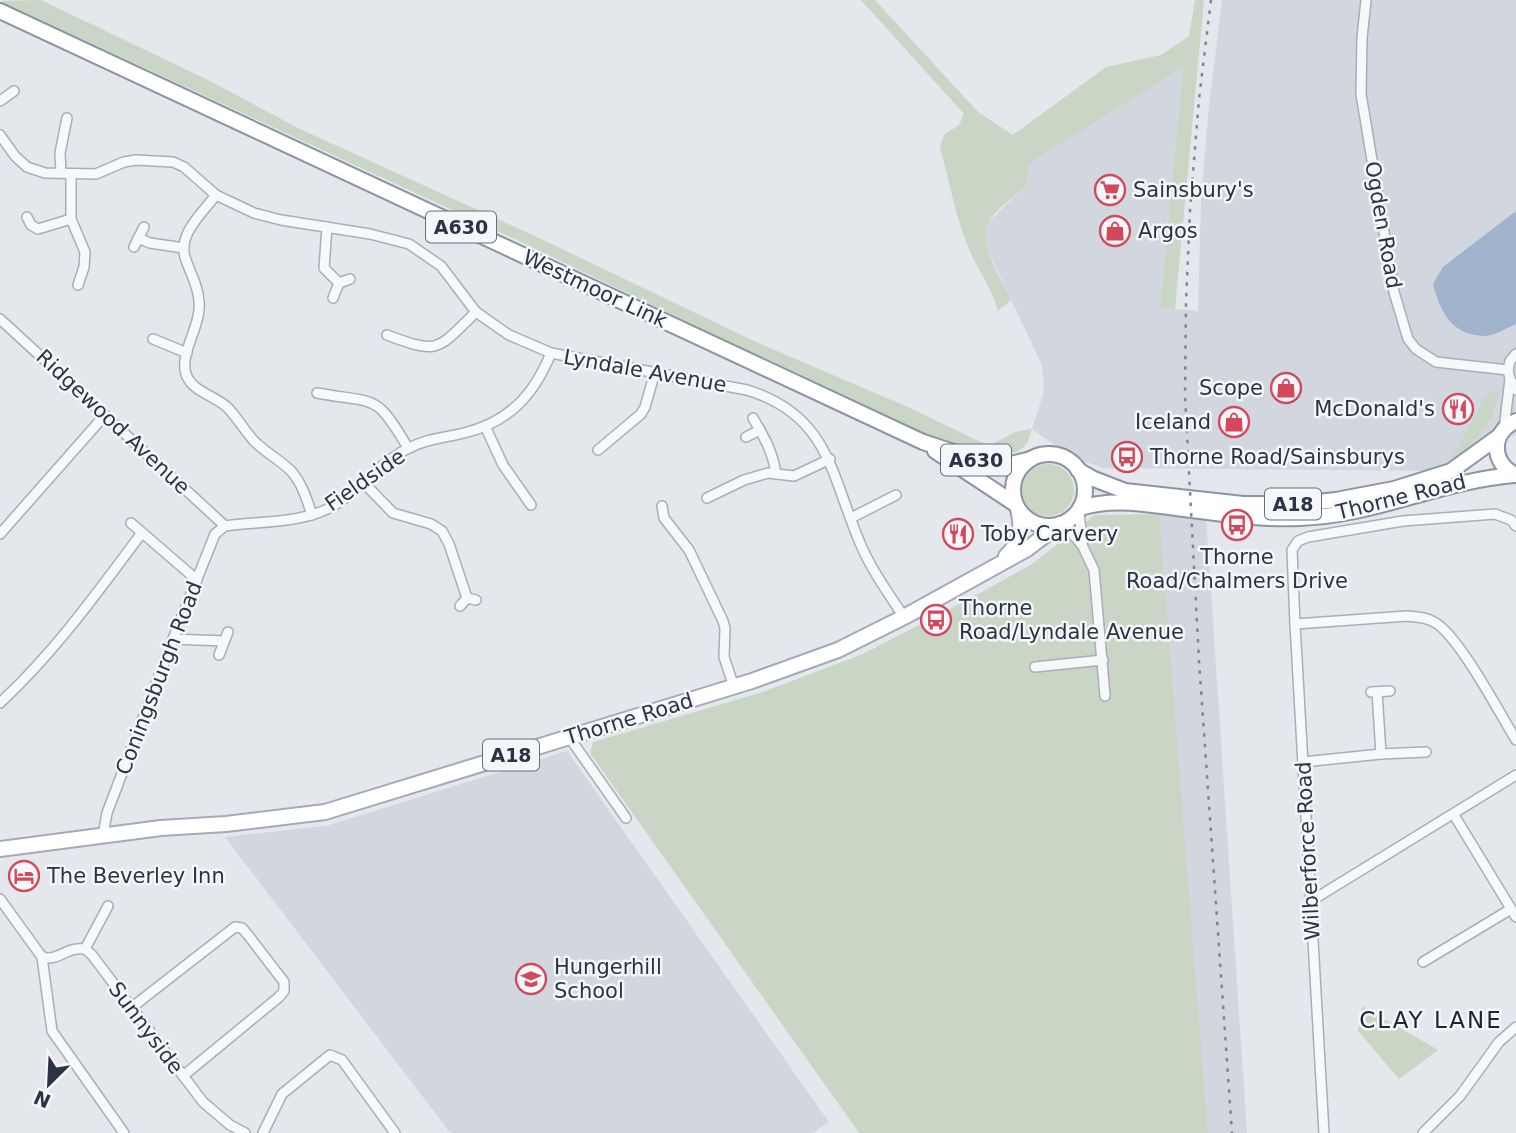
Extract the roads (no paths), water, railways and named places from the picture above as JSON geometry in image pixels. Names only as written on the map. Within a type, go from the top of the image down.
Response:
[{"type":"main road","name":"Westmoor Link","points":[[0,11],[923,442],[990,464],[1003,466],[1031,459]]},
{"type":"main road","name":"Thorne Road","points":[[1078,470],[1094,480],[1125,491],[1243,505],[1299,504],[1394,489],[1451,471],[1506,429]]},
{"type":"main road","points":[[1506,429],[1496,448],[1498,459],[1515,475]]},
{"type":"main road","name":"Westmoor Link","points":[[923,442],[1017,507]]},
{"type":"main road","name":"A18","points":[[992,568],[1019,540],[1021,521],[1013,488],[1018,470],[1031,459],[1054,455],[1065,458],[1078,470]]},
{"type":"main road","points":[[1078,470],[1085,488],[1079,509]]},
{"type":"main road","name":"Thorne Road","points":[[1079,509],[1098,503],[1122,501],[1254,517],[1301,518],[1389,505],[1457,483],[1515,475]]},
{"type":"main road","points":[[1017,507],[1031,522],[1042,526],[1061,524]]},
{"type":"main road","name":"A18","points":[[992,568],[1027,549],[1079,509]]},
{"type":"main road","name":"Thorne Road","points":[[0,849],[103,835],[325,812],[734,687],[838,650],[992,568]]},
{"type":"street","name":"Ogden Road","points":[[1366,0],[1361,94],[1394,292],[1408,339],[1416,349],[1436,362],[1509,375]]},
{"type":"street","points":[[0,101],[14,91]]},
{"type":"street","points":[[67,118],[60,153],[66,174],[71,219],[85,252],[84,267],[78,285]]},
{"type":"street","name":"Lyndale Avenue","points":[[0,135],[27,167],[45,173],[96,174],[136,159],[173,162],[184,167],[216,195],[254,213],[396,239],[423,252],[440,266],[476,312],[509,335],[551,353],[747,390],[775,401],[807,426],[824,448],[868,560],[904,617]]},
{"type":"street","points":[[216,195],[186,236],[184,256],[195,280],[200,307],[199,320],[185,365],[190,380],[203,393],[226,407],[256,442],[291,471],[300,484],[312,515]]},
{"type":"street","points":[[27,216],[31,225],[38,229],[71,219]]},
{"type":"street","points":[[144,227],[136,243],[184,248]]},
{"type":"street","points":[[327,227],[324,268],[339,283]]},
{"type":"street","points":[[333,298],[339,283],[350,279]]},
{"type":"street","points":[[387,335],[418,347],[435,347],[449,339],[476,312]]},
{"type":"street","name":"Ridgewood Avenue","points":[[0,319],[225,526]]},
{"type":"street","points":[[153,339],[187,353]]},
{"type":"street","name":"Fieldside","points":[[225,526],[312,515],[332,507],[392,457],[408,448],[421,442],[464,433],[503,417],[530,393],[540,379],[551,353]]},
{"type":"street","points":[[1506,429],[1510,361],[1516,354]]},
{"type":"street","points":[[598,450],[641,414],[655,372]]},
{"type":"street","points":[[1509,375],[1516,390]]},
{"type":"street","points":[[317,393],[360,397],[377,405],[390,418],[408,448]]},
{"type":"street","points":[[0,534],[105,415]]},
{"type":"street","points":[[753,418],[774,456],[776,474]]},
{"type":"street","points":[[485,426],[503,465],[531,505]]},
{"type":"street","points":[[746,437],[761,430]]},
{"type":"street","points":[[707,498],[744,480],[768,473],[787,476],[800,474],[830,459]]},
{"type":"street","points":[[363,482],[393,513],[431,524],[442,531],[468,601]]},
{"type":"street","points":[[851,518],[896,495]]},
{"type":"street","points":[[662,506],[664,518],[689,550],[723,621],[724,657],[734,687]]},
{"type":"street","points":[[1079,509],[1082,545]]},
{"type":"street","name":"Wilberforce Road","points":[[1324,1133],[1294,624],[1293,550],[1298,541],[1308,537],[1403,521],[1495,514],[1511,520],[1516,526]]},
{"type":"street","points":[[131,523],[197,580]]},
{"type":"street","points":[[1061,524],[1082,545],[1094,570],[1105,696]]},
{"type":"street","name":"Coningsburgh Road","points":[[103,835],[107,813],[173,639],[215,534],[225,526]]},
{"type":"street","points":[[0,703],[23,682],[69,629],[141,534]]},
{"type":"street","points":[[1294,624],[1407,616],[1434,622],[1452,638],[1516,740]]},
{"type":"street","points":[[173,639],[226,637],[219,655]]},
{"type":"street","points":[[1035,667],[1103,660]]},
{"type":"street","points":[[1381,754],[1374,692],[1390,691]]},
{"type":"street","points":[[569,737],[626,818]]},
{"type":"street","points":[[1303,762],[1426,752]]},
{"type":"street","points":[[1311,901],[1516,775]]},
{"type":"street","points":[[1423,962],[1514,913],[1454,815]]},
{"type":"street","points":[[0,899],[42,957],[51,1031],[124,1133]]},
{"type":"street","points":[[42,957],[54,958],[69,949],[85,949],[108,906]]},
{"type":"street","points":[[131,1008],[235,927],[242,928],[248,934],[284,982],[284,990],[183,1076]]},
{"type":"street","name":"Sunnyside","points":[[85,949],[210,1109],[246,1133]]},
{"type":"street","points":[[1423,1133],[1460,1096],[1499,1042],[1516,1027]]},
{"type":"street","points":[[263,1133],[282,1094],[330,1055],[342,1060],[395,1133]]},
{"type":"water","points":[[1516,211],[1516,324],[1488,336],[1473,335],[1449,320],[1439,303],[1433,284],[1443,267]]},
{"type":"railway","points":[[1211,0],[1190,210],[1185,396],[1199,661],[1232,1133]]},
{"type":"place","name":"Sainsbury's","points":[[1110,190]]},
{"type":"place","name":"Argos","points":[[1115,231]]},
{"type":"place","name":"Scope","points":[[1286,388]]},
{"type":"place","name":"McDonald's","points":[[1458,409]]},
{"type":"place","name":"Iceland","points":[[1234,422]]},
{"type":"place","name":"Thorne Road/Sainsburys","points":[[1127,457]]},
{"type":"place","name":"Thorne Road/Chalmers Drive","points":[[1237,525]]},
{"type":"place","name":"Toby Carvery","points":[[958,534]]},
{"type":"place","name":"Thorne Road/Lyndale Avenue","points":[[936,620]]},
{"type":"place","name":"The Beverley Inn","points":[[24,876]]},
{"type":"place","name":"Hungerhill School","points":[[531,979]]},
{"type":"district","name":"CLAY LANE","points":[[1431,1020]]}]
